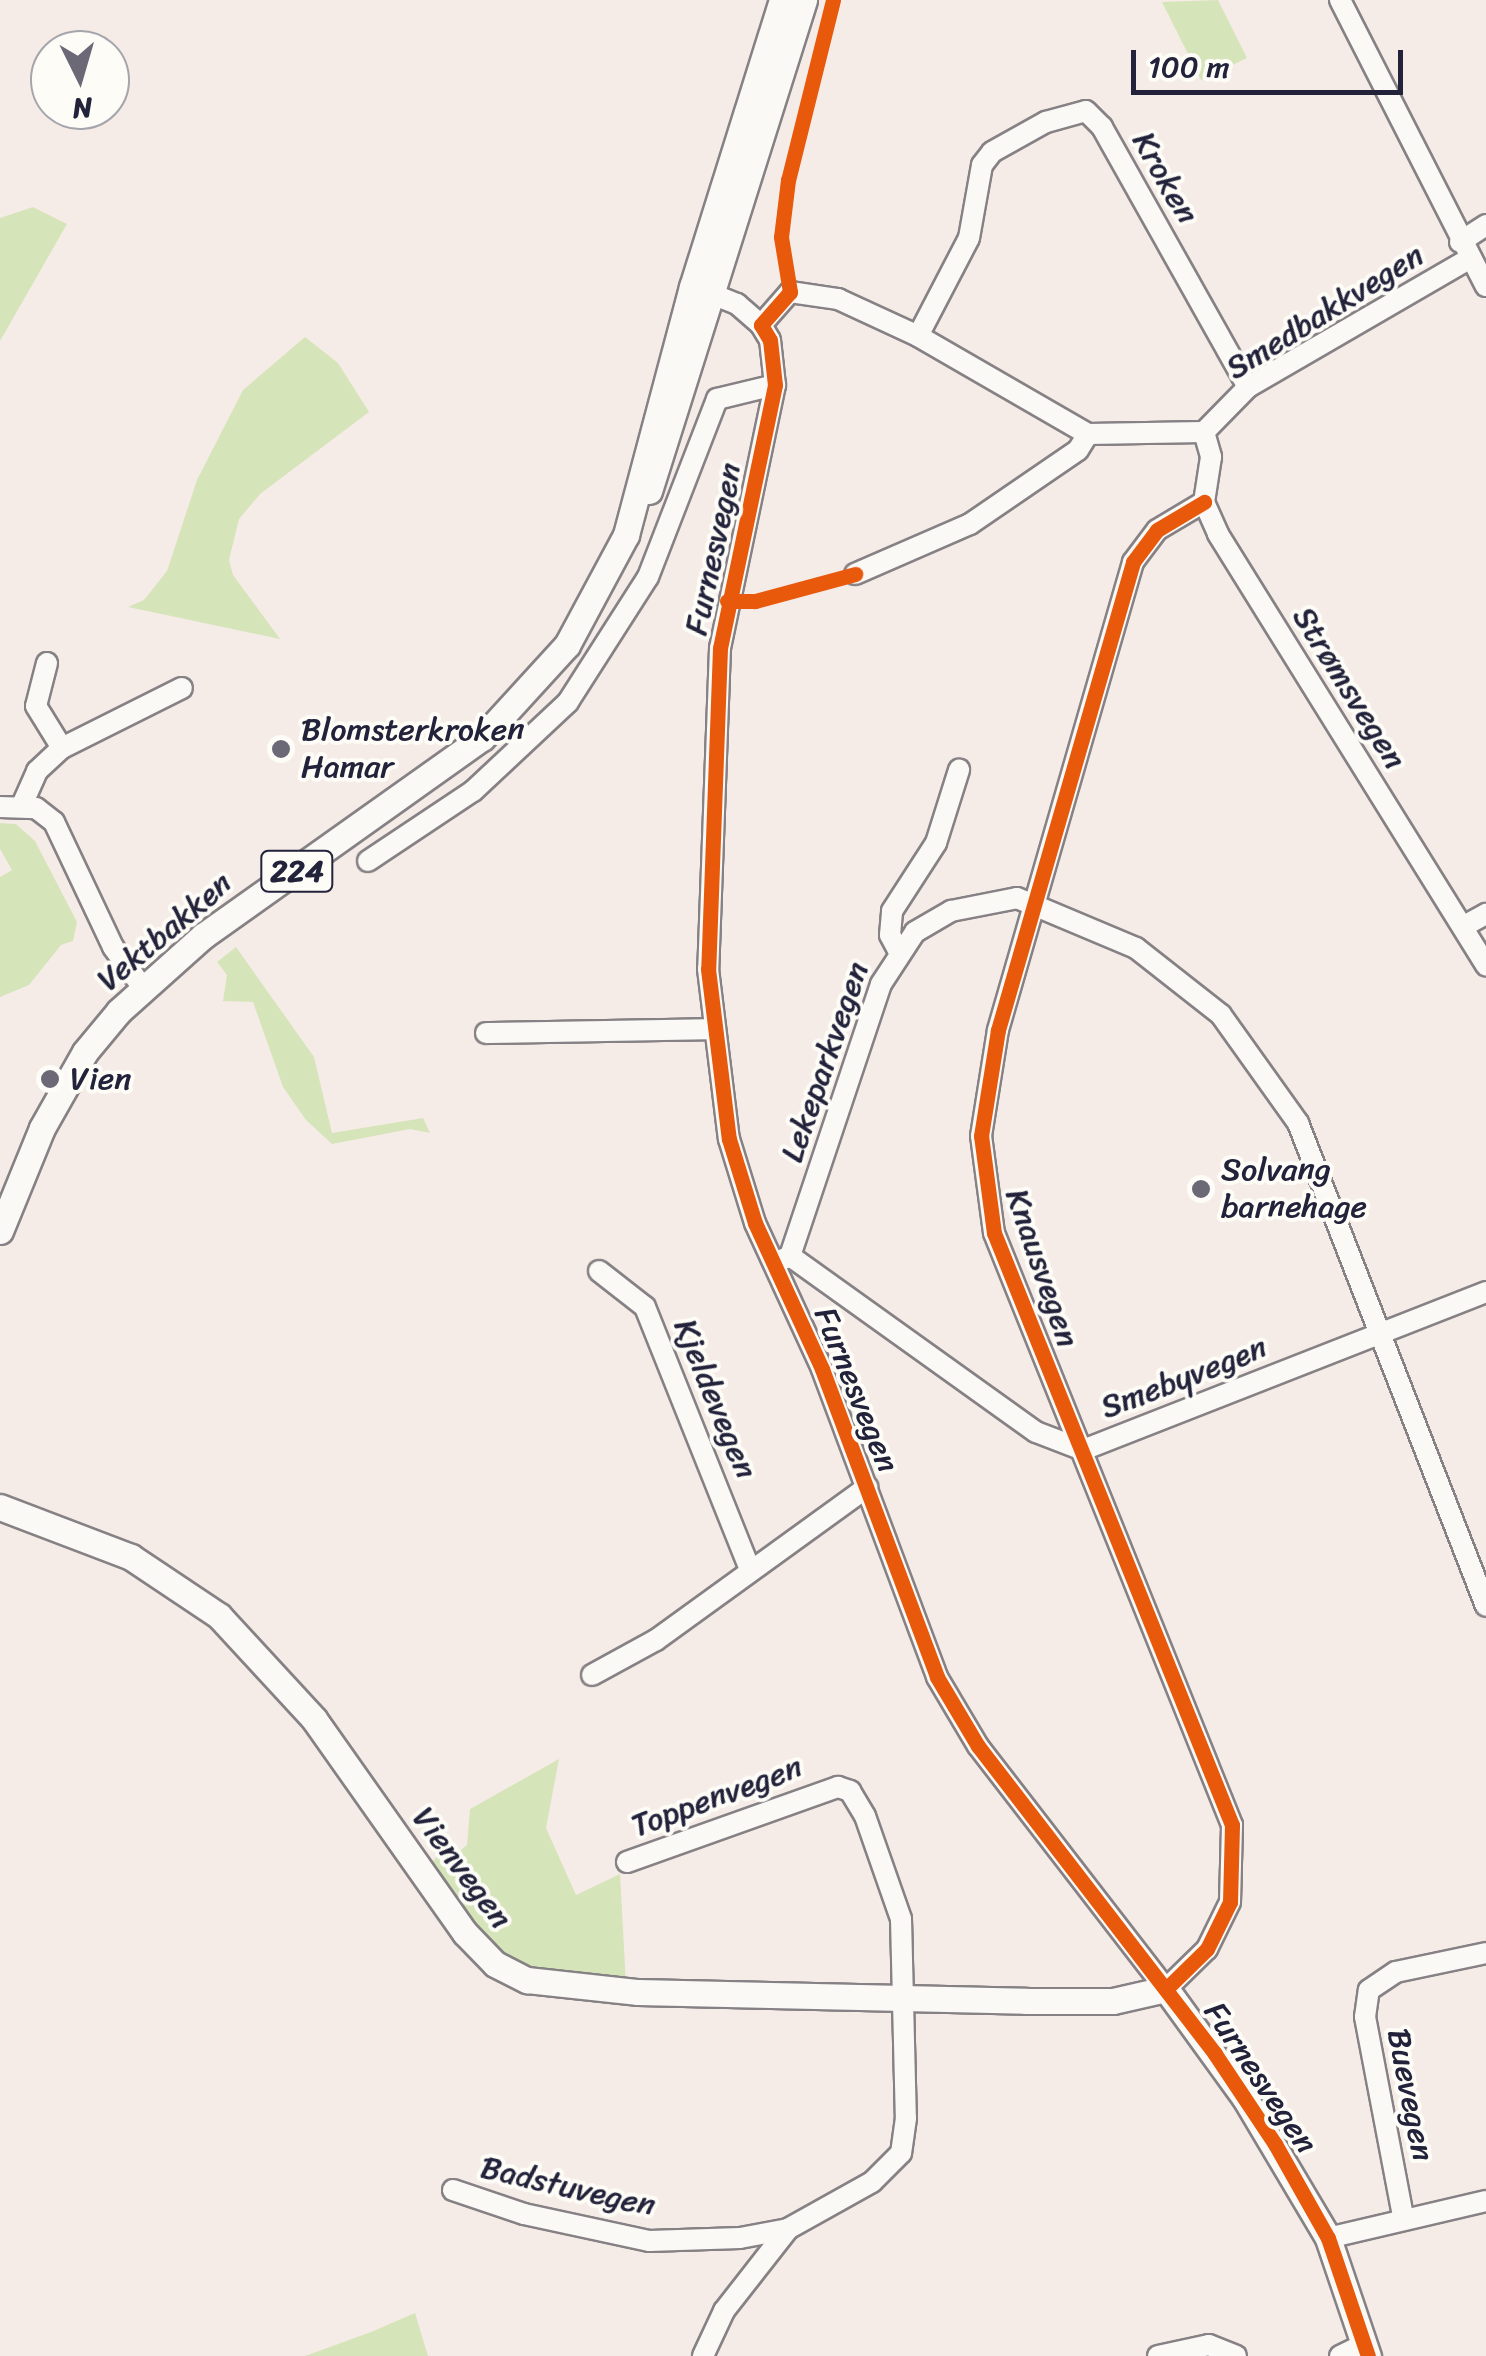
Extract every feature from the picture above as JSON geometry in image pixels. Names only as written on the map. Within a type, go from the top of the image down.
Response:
[{"type":"main road","name":"224","points":[[704,290],[782,0]]},
{"type":"main road","name":"224","points":[[704,290],[804,0]]},
{"type":"main road","name":"Vektbakken","points":[[0,1230],[42,1128],[85,1052],[143,988],[246,904],[411,794],[482,738],[568,644],[626,536],[704,290]]},
{"type":"main road","name":"Vienvegen","points":[[0,1507],[131,1556],[218,1616],[314,1719],[465,1933],[511,1974],[578,1989],[906,1998],[1114,2002],[1166,1989]]},
{"type":"main road","name":"Furnesvegen","points":[[1166,1989],[1245,2098],[1328,2238],[1367,2350]]},
{"type":"street","points":[[1340,0],[1464,251],[1486,286]]},
{"type":"street","name":"Kroken","points":[[918,336],[969,238],[982,165],[992,152],[1046,122],[1086,112],[1102,127],[1248,387]]},
{"type":"street","name":"Smedbakkvegen","points":[[1204,432],[1248,387],[1464,251],[1486,225]]},
{"type":"street","points":[[704,290],[761,325],[790,292],[810,293],[918,336],[1088,434],[1204,432],[1210,458],[1204,502]]},
{"type":"street","name":"Furnesvegen","points":[[761,325],[770,340],[775,385],[720,648],[708,923],[711,1030],[728,1139],[781,1260],[920,1638],[954,1708],[1166,1989]]},
{"type":"street","points":[[368,860],[473,791],[568,702],[648,578],[717,399],[732,390],[775,385]]},
{"type":"street","points":[[854,574],[970,524],[1078,450],[1088,434]]},
{"type":"street","name":"Knausvegen","points":[[1166,1989],[1207,1949],[1230,1902],[1232,1824],[1012,1280],[984,1190],[980,1136],[988,1076],[1134,562],[1157,530],[1204,502]]},
{"type":"street","name":"Strømsvegen","points":[[1204,502],[1255,596],[1486,965]]},
{"type":"street","points":[[47,663],[36,706],[62,748]]},
{"type":"street","points":[[22,805],[37,771],[62,748],[182,688]]},
{"type":"street","points":[[898,950],[890,934],[892,911],[936,844],[958,770]]},
{"type":"street","points":[[0,807],[22,805],[54,822],[69,845],[113,947],[143,988]]},
{"type":"street","name":"Lekeparkvegen","points":[[781,1260],[881,984],[898,950],[951,911],[995,899],[1017,898],[1160,962],[1247,1045],[1298,1123],[1486,1606]]},
{"type":"street","points":[[1464,926],[1486,914]]},
{"type":"street","points":[[486,1032],[711,1030]]},
{"type":"street","name":"Smebyvegen","points":[[781,1260],[1036,1432],[1082,1450],[1486,1292]]},
{"type":"street","name":"Kjeldevegen","points":[[599,1272],[645,1307],[750,1569]]},
{"type":"street","points":[[592,1676],[656,1640],[867,1487]]},
{"type":"street","name":"Toppenvegen","points":[[627,1862],[828,1789],[850,1792],[894,1887],[906,1998]]},
{"type":"street","name":"Buevegen","points":[[1403,2216],[1365,2017],[1369,1990],[1396,1972],[1486,1953]]},
{"type":"street","points":[[703,2356],[724,2311],[788,2229],[872,2182],[901,2153],[906,1998]]},
{"type":"street","name":"Badstuvegen","points":[[453,2190],[524,2214],[648,2240],[740,2238],[788,2229]]},
{"type":"street","points":[[1328,2238],[1403,2216],[1486,2201]]},
{"type":"street","points":[[1158,2356],[1209,2345],[1236,2356]]},
{"type":"street","points":[[1340,2356],[1367,2350]]},
{"type":"green space","points":[[1218,0],[1247,58],[1201,80],[1162,2]]},
{"type":"green space","points":[[33,207],[67,224],[0,341],[0,218]]},
{"type":"green space","points":[[305,337],[338,363],[369,412],[260,494],[239,519],[229,560],[233,575],[280,639],[128,607],[144,600],[167,571],[197,480],[243,390]]},
{"type":"green space","points":[[0,823],[16,824],[35,841],[77,922],[73,941],[61,945],[29,985],[0,997],[0,877],[12,870],[0,849]]},
{"type":"green space","points":[[236,947],[314,1057],[332,1133],[423,1118],[430,1133],[410,1129],[332,1144],[306,1120],[283,1087],[253,1002],[223,1001],[227,975],[217,962]]},
{"type":"green space","points":[[559,1759],[546,1828],[576,1895],[620,1874],[626,1985],[579,1983],[503,1961],[427,1869],[438,1855],[455,1855],[467,1845],[470,1809]]},
{"type":"green space","points":[[415,2313],[428,2356],[305,2356],[371,2332]]},
{"type":"cycle path","points":[[833,0],[788,180],[781,237],[790,292],[761,325],[770,340],[775,385],[720,648],[708,969],[729,1139],[755,1223],[822,1369],[937,1677],[978,1746],[1215,2054],[1275,2144],[1328,2238],[1368,2356]]},
{"type":"cycle path","points":[[1166,1989],[1207,1949],[1230,1902],[1232,1825],[994,1233],[981,1136],[998,1030],[1133,562],[1157,530],[1204,502]]},
{"type":"cycle path","points":[[727,601],[755,601],[855,574]]},
{"type":"place","name":"Blomsterkroken Hamar","points":[[281,749]]},
{"type":"place","name":"Vien","points":[[50,1079]]},
{"type":"place","name":"Solvang barnehage","points":[[1201,1189]]}]
